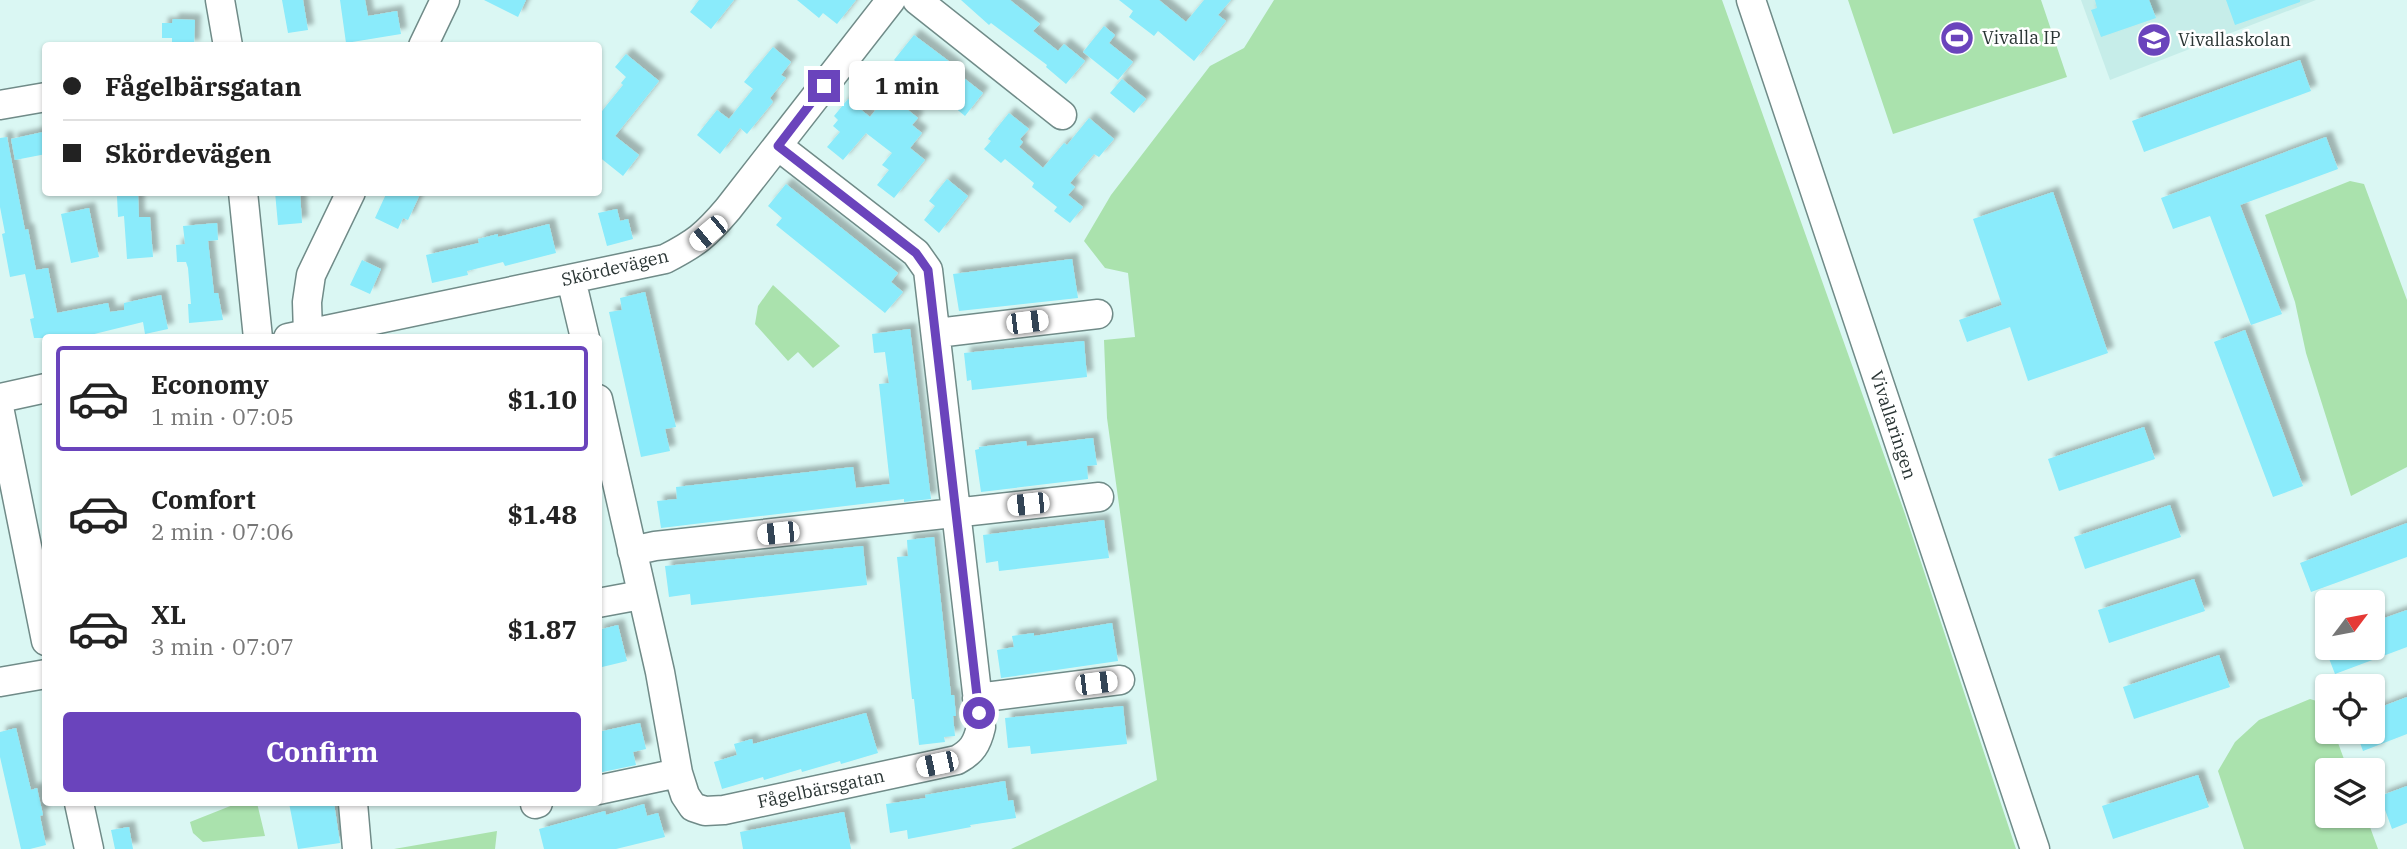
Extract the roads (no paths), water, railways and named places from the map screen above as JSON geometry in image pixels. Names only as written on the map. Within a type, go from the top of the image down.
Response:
[{"type":"street","points":[[220,0],[227,42]]},
{"type":"street","points":[[425,42],[445,0]]},
{"type":"street","name":"Skördevägen","points":[[308,334],[665,259],[695,243],[721,217],[891,0]]},
{"type":"street","points":[[917,0],[1062,115]]},
{"type":"street","name":"Vivallaringen","points":[[1751,0],[2035,849]]},
{"type":"street","points":[[0,105],[42,98]]},
{"type":"street","name":"Fågelbärsgatan","points":[[603,438],[660,671],[678,773],[685,795],[693,807],[705,811],[724,810],[957,760],[969,753],[978,742],[981,727],[928,270],[916,253],[778,146]]},
{"type":"street","points":[[243,196],[258,334]]},
{"type":"street","name":"Skördevägen","points":[[299,334],[311,275],[349,196]]},
{"type":"street","points":[[571,279],[584,334]]},
{"type":"street","points":[[937,333],[1098,314]]},
{"type":"street","points":[[0,398],[42,389]]},
{"type":"street","points":[[0,412],[42,621]]},
{"type":"street","points":[[632,551],[655,546],[956,511],[1099,497]]},
{"type":"street","points":[[602,602],[641,595]]},
{"type":"street","points":[[0,682],[42,675]]},
{"type":"street","points":[[977,698],[1120,680]]},
{"type":"street","points":[[602,789],[678,773]]},
{"type":"street","points":[[80,806],[89,849]]},
{"type":"street","points":[[353,806],[357,849]]},
{"type":"place","name":"Vivalla IP","points":[[1957,38]]},
{"type":"place","name":"Vivallaskolan","points":[[2154,40]]}]
